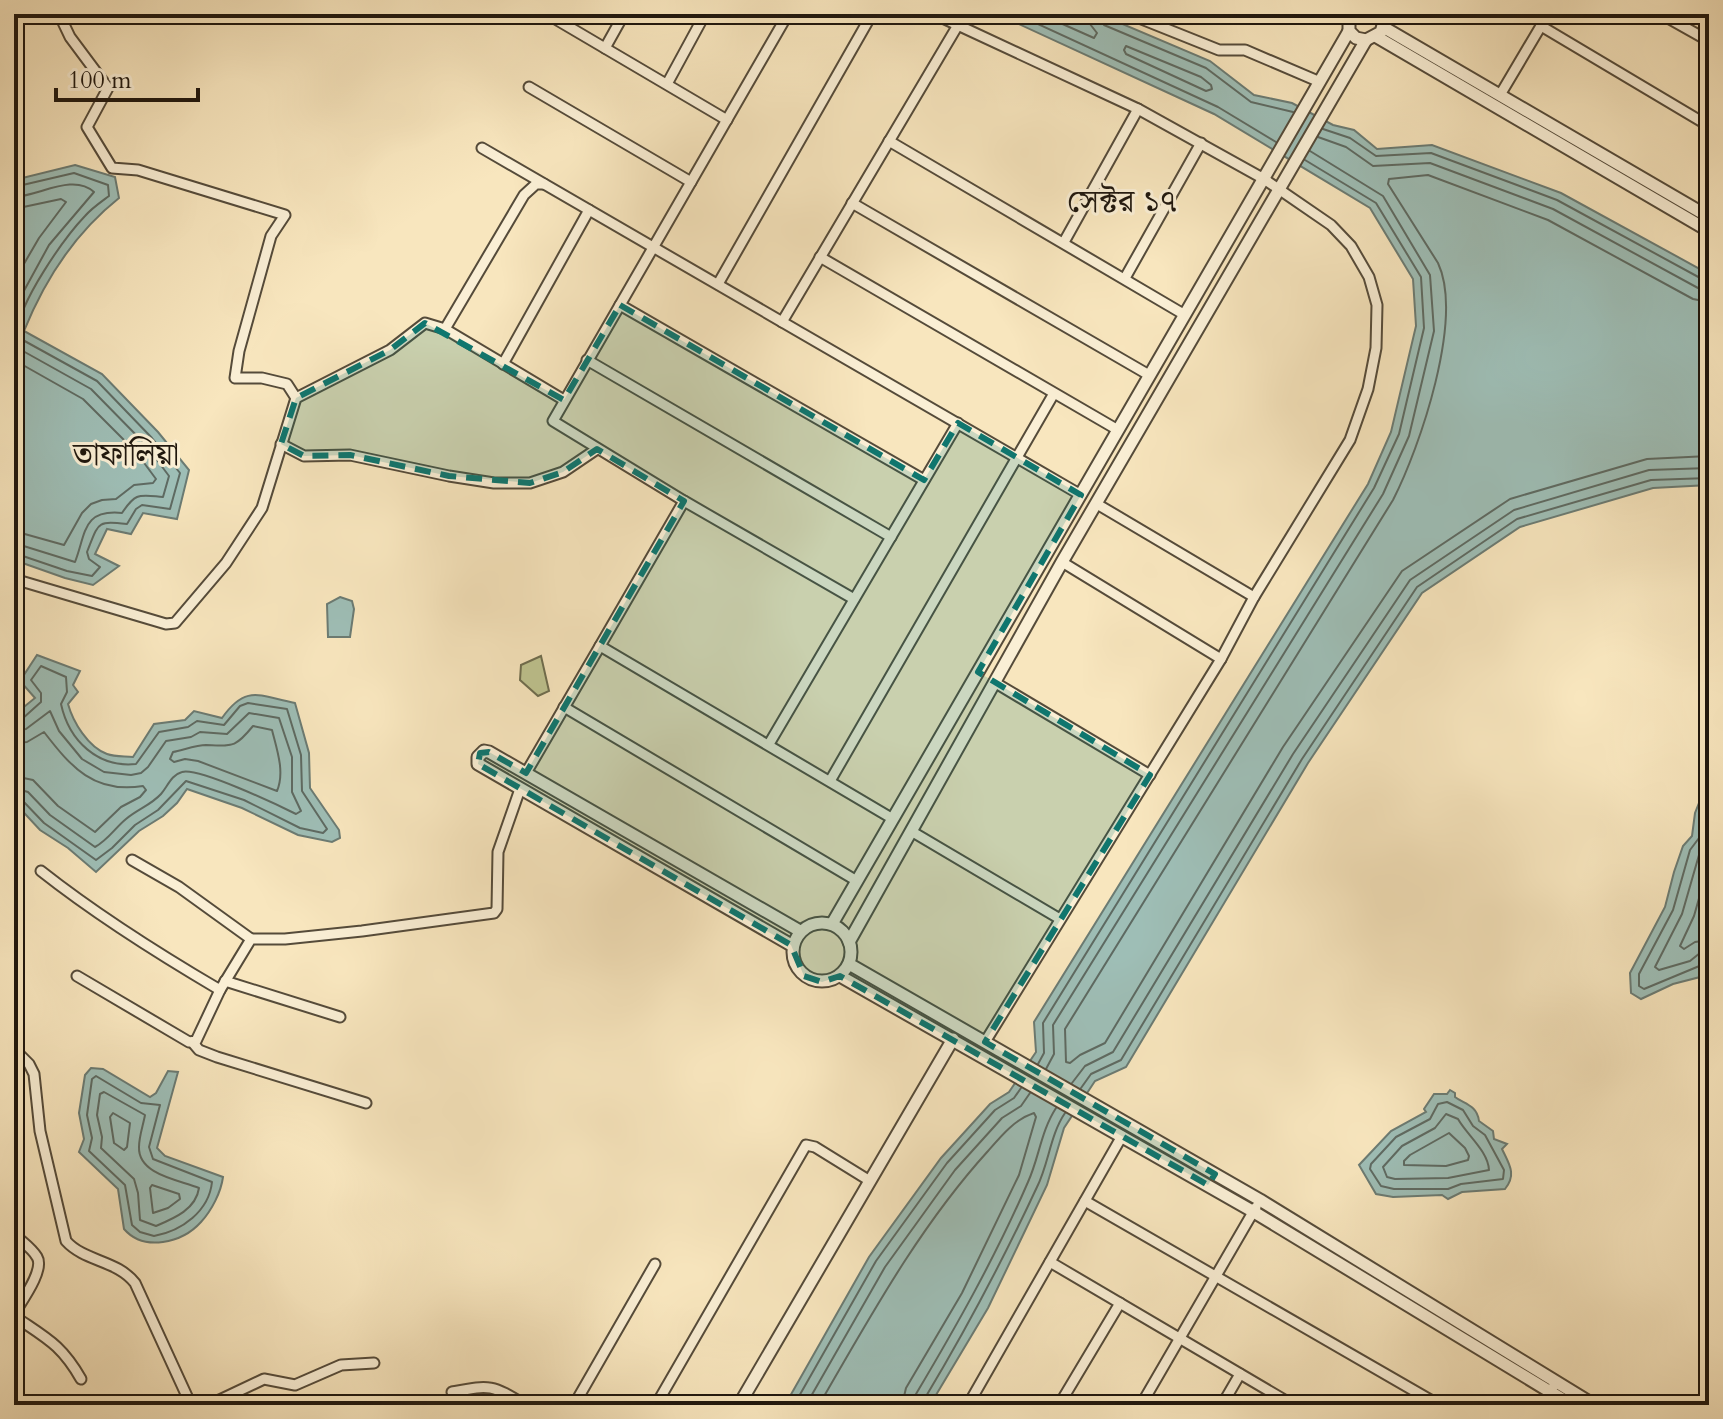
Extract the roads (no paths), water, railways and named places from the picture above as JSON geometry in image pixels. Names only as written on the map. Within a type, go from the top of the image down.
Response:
[{"type":"street","points":[[59,14],[70,37],[108,88],[87,127],[112,168],[138,170],[285,215],[271,236],[239,351],[235,378],[262,378],[287,384],[296,398]]},
{"type":"street","points":[[547,14],[727,120]]},
{"type":"street","points":[[605,48],[624,14]]},
{"type":"street","points":[[667,84],[705,14]]},
{"type":"street","points":[[788,14],[553,421],[854,599]]},
{"type":"street","points":[[718,284],[872,14]]},
{"type":"street","points":[[934,14],[1138,109],[1280,186],[1331,225],[1351,246],[1374,290],[1378,322],[1368,389],[1350,440],[1254,597],[1221,659],[985,1042]]},
{"type":"street","points":[[1129,14],[1219,50],[1245,50],[1320,82]]},
{"type":"street","points":[[849,942],[1062,562],[1335,91],[1375,35],[1382,14]]},
{"type":"street","points":[[1500,95],[1548,14]]},
{"type":"street","points":[[1661,14],[1709,41]]},
{"type":"street","points":[[832,924],[1320,82],[1346,19]]},
{"type":"street","points":[[1346,19],[1356,38],[1375,35],[1500,95],[1709,217]]},
{"type":"street","points":[[782,322],[958,25]]},
{"type":"street","points":[[1541,26],[1709,126]]},
{"type":"street","points":[[1375,35],[1709,231]]},
{"type":"street","points":[[529,87],[691,182]]},
{"type":"street","points":[[1064,242],[1138,109]]},
{"type":"street","points":[[889,141],[1185,315]]},
{"type":"street","points":[[1125,278],[1201,143]]},
{"type":"street","points":[[482,148],[1081,495]]},
{"type":"street","points":[[445,329],[524,195],[536,184],[544,184]]},
{"type":"street","points":[[852,203],[1149,375]]},
{"type":"street","points":[[503,364],[589,210]]},
{"type":"street","points":[[820,257],[1118,430]]},
{"type":"street","points":[[620,305],[924,480]]},
{"type":"street","points":[[14,579],[171,625],[226,563],[257,516],[265,500],[296,398],[390,350],[425,323],[445,329],[564,400]]},
{"type":"street","points":[[587,360],[891,537]]},
{"type":"street","points":[[830,781],[1053,395]]},
{"type":"street","points":[[769,744],[958,423]]},
{"type":"street","points":[[281,444],[304,456],[350,455],[494,483],[530,483],[563,472],[597,449]]},
{"type":"street","points":[[526,773],[684,501]]},
{"type":"street","points":[[1097,504],[1254,597]]},
{"type":"street","points":[[1062,562],[1221,659]]},
{"type":"street","points":[[600,646],[893,819]]},
{"type":"street","points":[[994,682],[1150,775]]},
{"type":"street","points":[[564,707],[857,881]]},
{"type":"street","points":[[793,946],[478,764],[478,757],[484,751],[489,752],[800,931]]},
{"type":"street","points":[[132,860],[179,887],[251,939],[285,939],[362,931],[494,913],[497,909],[498,852],[520,789]]},
{"type":"street","points":[[911,831],[1060,919]]},
{"type":"street","points":[[41,871],[89,909],[137,941],[223,986],[340,1017]]},
{"type":"street","points":[[815,923],[832,924],[844,932],[849,942],[849,964],[840,976],[822,982],[804,976],[793,961],[793,946],[800,931],[815,923]]},
{"type":"street","points":[[193,1043],[251,939]]},
{"type":"street","points":[[849,964],[1260,1200],[1552,1388],[1572,1405]]},
{"type":"street","points":[[77,976],[193,1043],[199,1050],[366,1103]]},
{"type":"street","points":[[840,976],[1208,1185],[1552,1388],[1594,1405]]},
{"type":"street","points":[[739,1405],[953,1039]]},
{"type":"street","points":[[14,1049],[34,1074],[40,1131],[66,1241],[80,1252],[120,1268],[135,1283],[190,1402]]},
{"type":"street","points":[[968,1405],[1122,1136]]},
{"type":"street","points":[[656,1405],[806,1145],[815,1147],[870,1181]]},
{"type":"street","points":[[1208,1185],[1215,1174]]},
{"type":"street","points":[[1141,1405],[1260,1200]]},
{"type":"street","points":[[1085,1201],[1439,1405]]},
{"type":"street","points":[[14,1234],[39,1263],[37,1273],[14,1315],[58,1346],[81,1379]]},
{"type":"street","points":[[1050,1262],[1293,1405]]},
{"type":"street","points":[[574,1405],[655,1264]]},
{"type":"street","points":[[1059,1405],[1120,1303]]},
{"type":"street","points":[[209,1405],[264,1379],[295,1385],[341,1365],[374,1363]]},
{"type":"street","points":[[1222,1405],[1240,1374]]},
{"type":"street","points":[[452,1392],[488,1386],[525,1405]]},
{"type":"street","points":[[1542,1405],[1552,1388]]},
{"type":"water","points":[[997,14],[1099,14],[1210,61],[1254,95],[1292,103],[1333,125],[1354,130],[1377,149],[1432,145],[1561,193],[1709,274],[1709,485],[1653,488],[1520,527],[1422,593],[1308,763],[1126,1067],[1095,1081],[1064,1128],[1047,1185],[988,1308],[930,1405],[785,1405],[869,1257],[941,1158],[990,1104],[1009,1092],[1036,1052],[1034,1022],[1368,484],[1391,432],[1416,326],[1413,279],[1370,208],[1214,114]]},
{"type":"water","points":[[75,165],[115,177],[119,198],[89,226],[63,258],[24,331],[102,374],[158,432],[189,470],[177,519],[143,513],[131,534],[107,529],[95,554],[119,566],[93,585],[14,560],[14,180]]},
{"type":"water","points":[[340,597],[352,601],[354,609],[350,637],[328,637],[327,604]]},
{"type":"water","points":[[37,655],[80,671],[73,685],[78,692],[68,704],[70,711],[88,740],[100,751],[113,756],[133,757],[154,724],[185,720],[194,711],[222,718],[238,700],[254,695],[295,703],[309,753],[310,788],[339,830],[340,838],[332,842],[298,835],[242,808],[187,789],[163,816],[139,831],[96,872],[40,830],[14,802],[14,715],[35,698],[20,681]]},
{"type":"water","points":[[1709,778],[1709,967],[1700,977],[1673,984],[1641,999],[1631,993],[1630,973],[1665,907],[1674,872],[1683,846],[1692,836],[1695,813]]},
{"type":"water","points":[[91,1068],[103,1069],[150,1097],[156,1093],[168,1071],[178,1072],[157,1148],[165,1156],[223,1177],[209,1212],[184,1235],[163,1242],[142,1241],[132,1236],[124,1229],[118,1189],[79,1152],[84,1139],[79,1113],[85,1075]]},
{"type":"water","points":[[1450,1090],[1455,1097],[1473,1108],[1479,1121],[1493,1131],[1494,1139],[1507,1144],[1502,1149],[1511,1174],[1509,1184],[1505,1189],[1462,1192],[1448,1199],[1442,1195],[1393,1197],[1376,1194],[1359,1165],[1391,1131],[1426,1112],[1424,1109],[1434,1094],[1447,1094]]},
{"type":"district","name":"সেক্টর ১৭","points":[[1122,201]]},
{"type":"district","name":"তাফালিয়া","points":[[126,454]]}]
